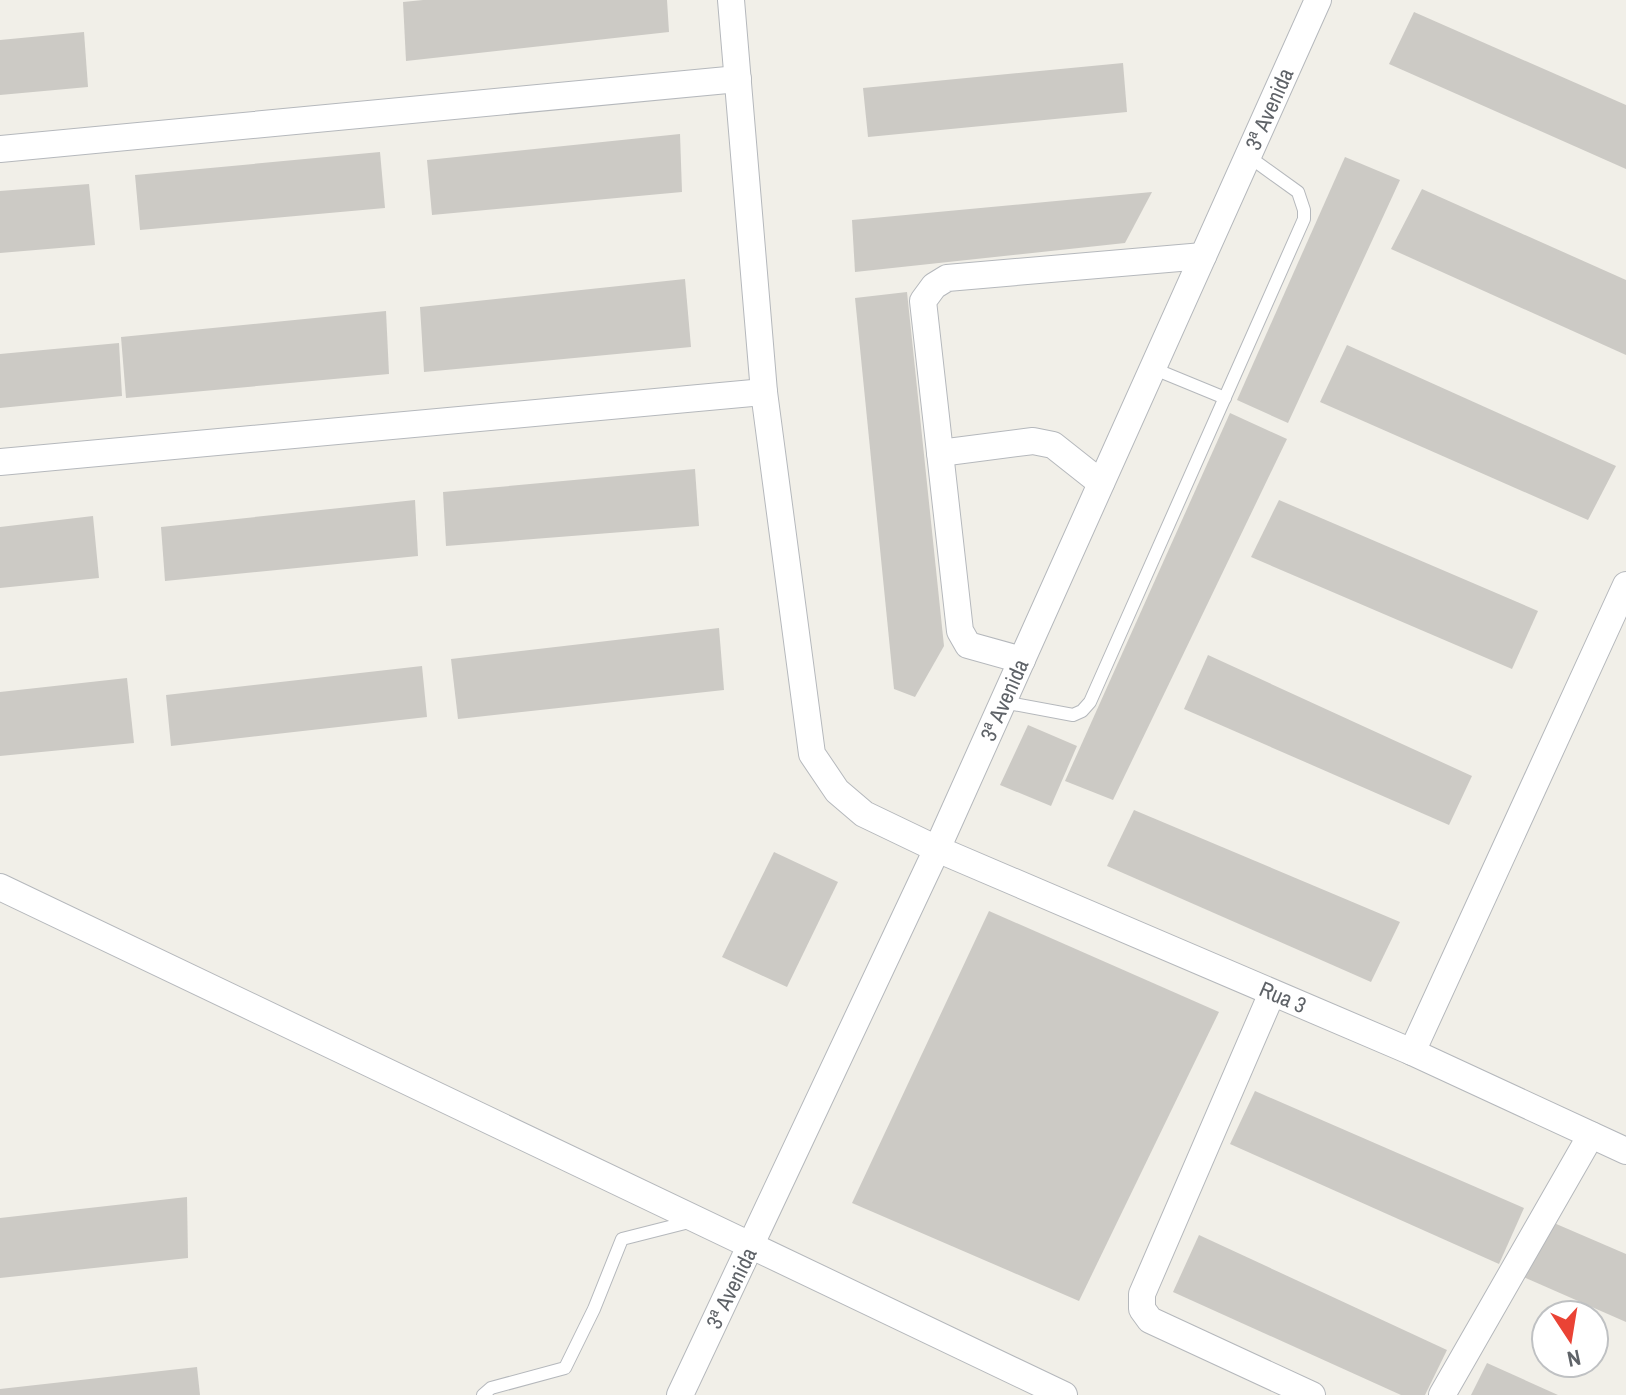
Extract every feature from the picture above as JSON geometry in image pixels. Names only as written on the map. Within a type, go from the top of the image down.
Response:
[{"type":"street","name":"Rua 3","points":[[731,0],[764,392],[812,754],[837,791],[864,814],[937,849],[1412,1052],[1626,1151]]},
{"type":"street","name":"3ª Avenida","points":[[680,1395],[937,849],[1318,0]]},
{"type":"street","points":[[0,149],[738,79]]},
{"type":"street","points":[[1022,660],[968,645],[960,631],[923,301],[934,286],[947,278],[1203,256]]},
{"type":"street","points":[[0,462],[764,392]]},
{"type":"street","points":[[940,453],[1033,441],[1053,445],[1101,483]]},
{"type":"street","points":[[1412,1052],[1626,585]]},
{"type":"street","points":[[2,892],[1064,1395]]},
{"type":"street","points":[[1272,993],[1142,1294],[1142,1309],[1150,1320],[1312,1395]]},
{"type":"street","points":[[1442,1395],[1591,1135]]},
{"type":"lane","points":[[1003,702],[1073,715],[1090,702],[1304,219],[1298,192],[1248,156]]},
{"type":"lane","points":[[1152,368],[1225,398]]},
{"type":"lane","points":[[483,1395],[491,1388],[565,1368],[594,1309],[622,1239],[696,1220]]},
{"type":"building","points":[[667,0],[669,32],[406,61],[403,2]]},
{"type":"building","points":[[1414,12],[1626,105],[1626,169],[1389,64]]},
{"type":"building","points":[[84,32],[88,87],[0,95],[0,40]]},
{"type":"building","points":[[1123,63],[1127,112],[868,137],[863,88]]},
{"type":"building","points":[[680,134],[682,192],[432,215],[427,160]]},
{"type":"building","points":[[380,152],[385,208],[140,230],[135,175]]},
{"type":"building","points":[[1345,157],[1400,180],[1288,423],[1237,400]]},
{"type":"building","points":[[89,184],[95,245],[0,253],[0,191]]},
{"type":"building","points":[[1422,189],[1626,280],[1626,355],[1391,249]]},
{"type":"building","points":[[1152,192],[1125,243],[855,272],[852,220]]},
{"type":"building","points":[[685,279],[691,347],[424,372],[420,307]]},
{"type":"building","points":[[907,292],[944,646],[915,697],[894,689],[855,298]]},
{"type":"building","points":[[386,311],[389,374],[126,398],[121,337]]},
{"type":"building","points":[[119,343],[122,396],[0,408],[0,354]]},
{"type":"building","points":[[1347,345],[1616,466],[1588,520],[1320,402]]},
{"type":"building","points":[[1230,413],[1287,439],[1113,800],[1065,781]]},
{"type":"building","points":[[695,469],[699,526],[446,546],[443,492]]},
{"type":"building","points":[[415,500],[418,556],[165,581],[161,527]]},
{"type":"building","points":[[1279,500],[1538,611],[1512,669],[1251,557]]},
{"type":"building","points":[[93,516],[99,578],[0,588],[0,527]]},
{"type":"building","points":[[719,628],[724,690],[458,719],[451,659]]},
{"type":"building","points":[[1208,655],[1472,776],[1449,825],[1184,709]]},
{"type":"building","points":[[422,666],[427,717],[171,746],[166,695]]},
{"type":"building","points":[[127,678],[134,743],[0,756],[0,692]]},
{"type":"building","points":[[1028,725],[1077,746],[1051,806],[1000,785]]},
{"type":"building","points":[[1134,810],[1400,922],[1371,982],[1107,866]]},
{"type":"building","points":[[774,852],[838,882],[787,987],[722,957]]},
{"type":"building","points":[[989,911],[1219,1012],[1079,1301],[852,1203]]},
{"type":"building","points":[[1255,1091],[1524,1208],[1499,1264],[1230,1144]]},
{"type":"building","points":[[187,1197],[188,1258],[0,1278],[0,1218]]},
{"type":"building","points":[[1547,1220],[1626,1254],[1626,1322],[1610,1315],[1610,1299],[1574,1299],[1519,1275]]},
{"type":"building","points":[[1199,1235],[1447,1350],[1425,1395],[1401,1395],[1173,1292]]},
{"type":"building","points":[[1487,1363],[1558,1395],[1471,1395]]},
{"type":"building","points":[[197,1367],[200,1395],[0,1395],[0,1389]]}]
